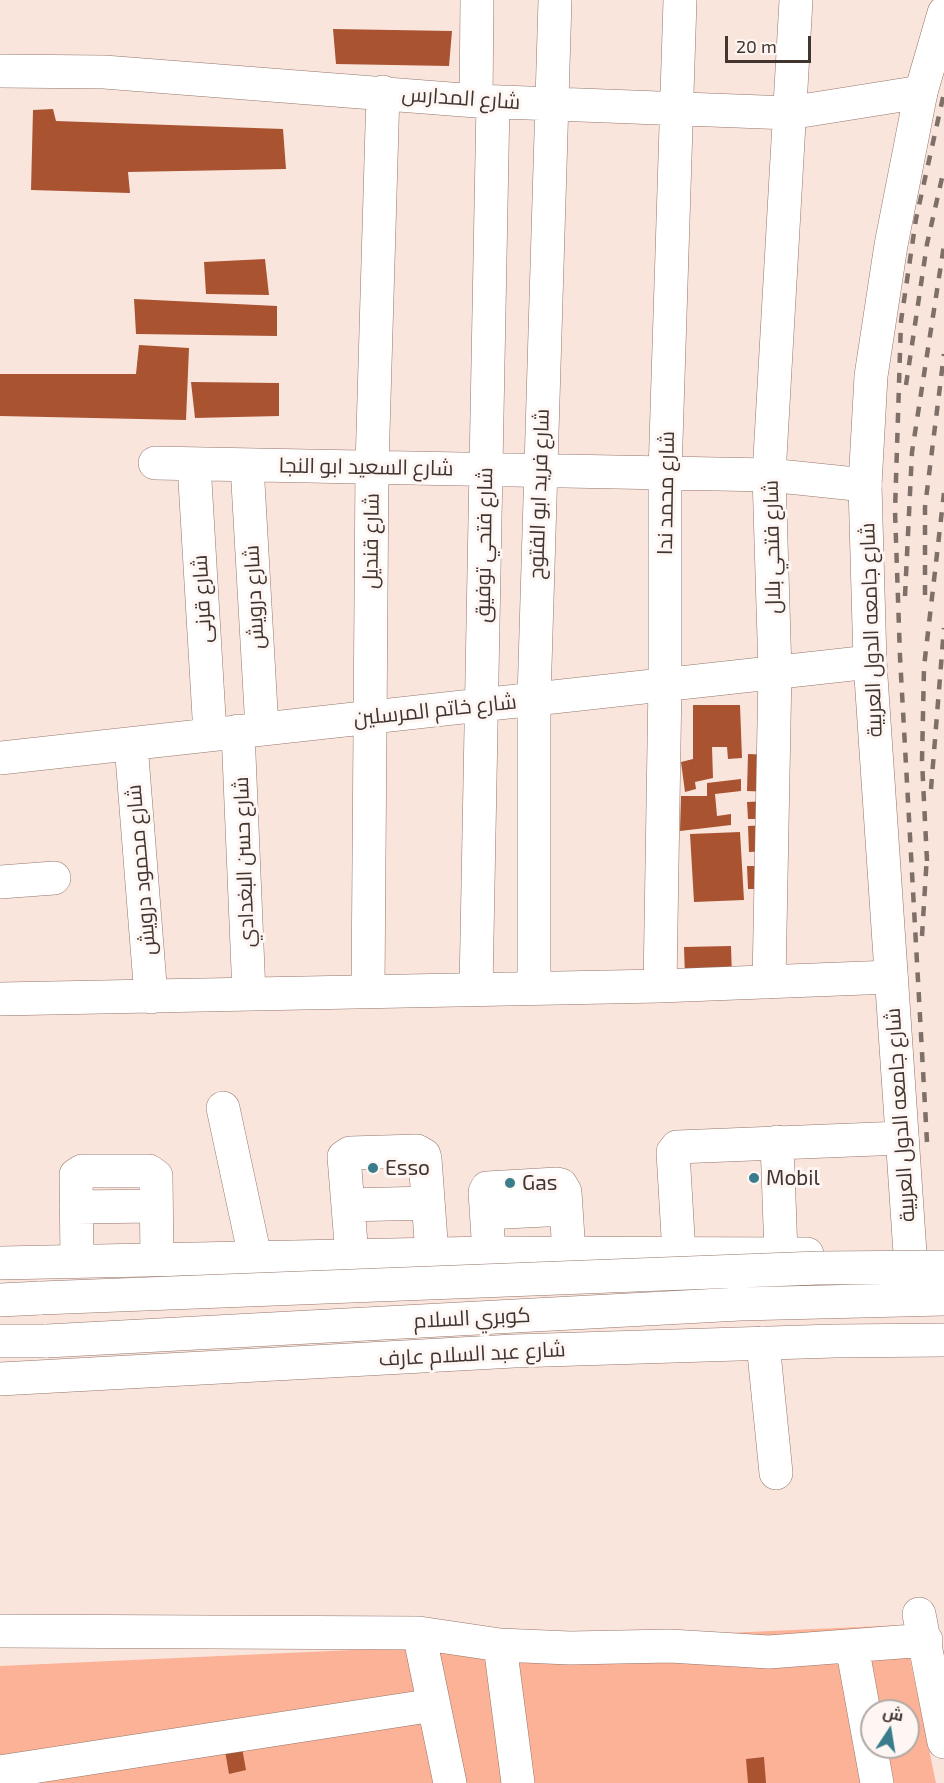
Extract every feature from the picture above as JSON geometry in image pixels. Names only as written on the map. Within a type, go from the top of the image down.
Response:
[{"type":"street","name":"شارع فتحي توفيق","points":[[476,989],[486,469],[484,102],[477,0]]},
{"type":"street","name":"شارع فريد ابو الفتوح","points":[[534,987],[534,699],[539,471],[555,0]]},
{"type":"street","name":"شارع محمد ندا","points":[[660,986],[665,684],[665,473],[680,0]]},
{"type":"street","name":"شارع فتحي بلال","points":[[769,982],[775,672],[770,475],[796,0]]},
{"type":"street","name":"شارع جامعه الدول العربية","points":[[910,1253],[870,662],[865,484],[871,376],[891,245],[921,92],[944,13]]},
{"type":"street","name":"شارع المدارس","points":[[0,71],[104,72],[383,92],[484,102],[789,112],[921,92]]},
{"type":"street","name":"شارع قنديل","points":[[368,991],[368,717],[372,467],[383,92]]},
{"type":"street","name":"شارع السعيد ابو النجا","points":[[155,463],[770,475],[865,484]]},
{"type":"street","name":"شارع قرنى","points":[[194,464],[237,731]]},
{"type":"street","name":"شارع درويش","points":[[237,731],[247,465]]},
{"type":"street","name":"شارع خاتم المرسلين","points":[[0,758],[870,662]]},
{"type":"street","name":"شارع حسن البغدادي","points":[[237,731],[249,993]]},
{"type":"street","name":"شارع محمود درويش","points":[[131,744],[151,997]]},
{"type":"street","points":[[0,882],[54,878]]},
{"type":"street","points":[[0,999],[660,986],[891,977]]},
{"type":"street","points":[[223,1108],[255,1257]]},
{"type":"street","points":[[679,1254],[673,1152],[676,1147],[902,1138]]},
{"type":"street","points":[[777,1142],[781,1254]]},
{"type":"street","points":[[352,1256],[346,1154],[417,1151],[424,1155],[425,1159],[432,1254]]},
{"type":"street","points":[[514,1351],[486,1213],[485,1192],[491,1186],[561,1185],[565,1192],[569,1253]]},
{"type":"street","points":[[348,1205],[428,1203]]},
{"type":"street","points":[[77,1262],[76,1207],[156,1206],[157,1259]]},
{"type":"street","points":[[0,1263],[494,1253],[944,1252]]},
{"type":"street","points":[[829,1254],[835,1341]]},
{"type":"street","name":"كوبري السلام","points":[[0,1300],[818,1268],[944,1267]]},
{"type":"street","name":"كوبري السلام","points":[[0,1341],[47,1341],[740,1304],[944,1299]]},
{"type":"street","name":"شارع عبد السلام عارف","points":[[0,1379],[514,1351],[944,1340]]},
{"type":"street","points":[[763,1343],[776,1473]]},
{"type":"street","points":[[0,1631],[419,1633],[500,1645],[570,1648],[670,1646],[769,1652],[852,1646],[923,1627],[944,1742]]},
{"type":"street","points":[[419,1633],[450,1783]]},
{"type":"street","points":[[500,1645],[518,1783]]},
{"type":"street","points":[[852,1646],[877,1783]]},
{"type":"street","points":[[0,1772],[434,1705]]},
{"type":"shaded area","points":[[903,1625],[918,1699],[860,1699],[860,1759],[920,1759],[920,1706],[936,1783],[0,1783],[0,1666]]},
{"type":"building","points":[[333,29],[452,31],[449,66],[336,64]]},
{"type":"building","points":[[53,109],[56,121],[283,129],[286,169],[128,172],[130,193],[31,190],[33,110]]},
{"type":"building","points":[[265,259],[269,295],[206,294],[204,262]]},
{"type":"building","points":[[134,299],[277,306],[277,336],[136,334]]},
{"type":"building","points":[[139,345],[189,348],[186,420],[0,416],[0,374],[136,374]]},
{"type":"building","points":[[191,382],[279,383],[279,416],[195,418]]},
{"type":"building","points":[[693,705],[740,705],[742,758],[728,759],[727,747],[712,747],[713,778],[695,782],[696,789],[685,792],[681,762],[693,759]]},
{"type":"building","points":[[748,754],[771,755],[771,792],[747,791]]},
{"type":"building","points":[[741,779],[741,791],[715,794],[717,816],[731,814],[731,825],[680,831],[681,796],[707,796],[707,783]]},
{"type":"building","points":[[768,801],[769,819],[748,819],[747,802]]},
{"type":"building","points":[[768,825],[769,851],[749,852],[748,826]]},
{"type":"building","points":[[740,832],[744,900],[694,902],[690,834]]},
{"type":"building","points":[[747,866],[775,866],[775,889],[748,889]]},
{"type":"building","points":[[731,946],[732,977],[685,977],[684,947]]},
{"type":"building","points":[[241,1742],[246,1770],[229,1774],[224,1745]]},
{"type":"building","points":[[764,1757],[766,1783],[748,1783],[746,1759]]},
{"type":"railway","points":[[927,1142],[900,657],[895,511],[901,321],[916,219],[944,93]]},
{"type":"railway","points":[[906,385],[927,244],[944,169]]},
{"type":"railway","points":[[905,596],[912,452],[944,245]]},
{"type":"railway","points":[[925,595],[925,507],[944,354]]},
{"type":"railway","points":[[927,861],[922,761],[924,667],[944,493]]},
{"type":"railway","points":[[931,789],[944,628]]},
{"type":"railway","points":[[922,936],[927,855]]},
{"type":"place","name":"Esso","points":[[373,1168]]},
{"type":"place","name":"Mobil","points":[[754,1178]]},
{"type":"place","name":"Gas","points":[[510,1183]]}]
